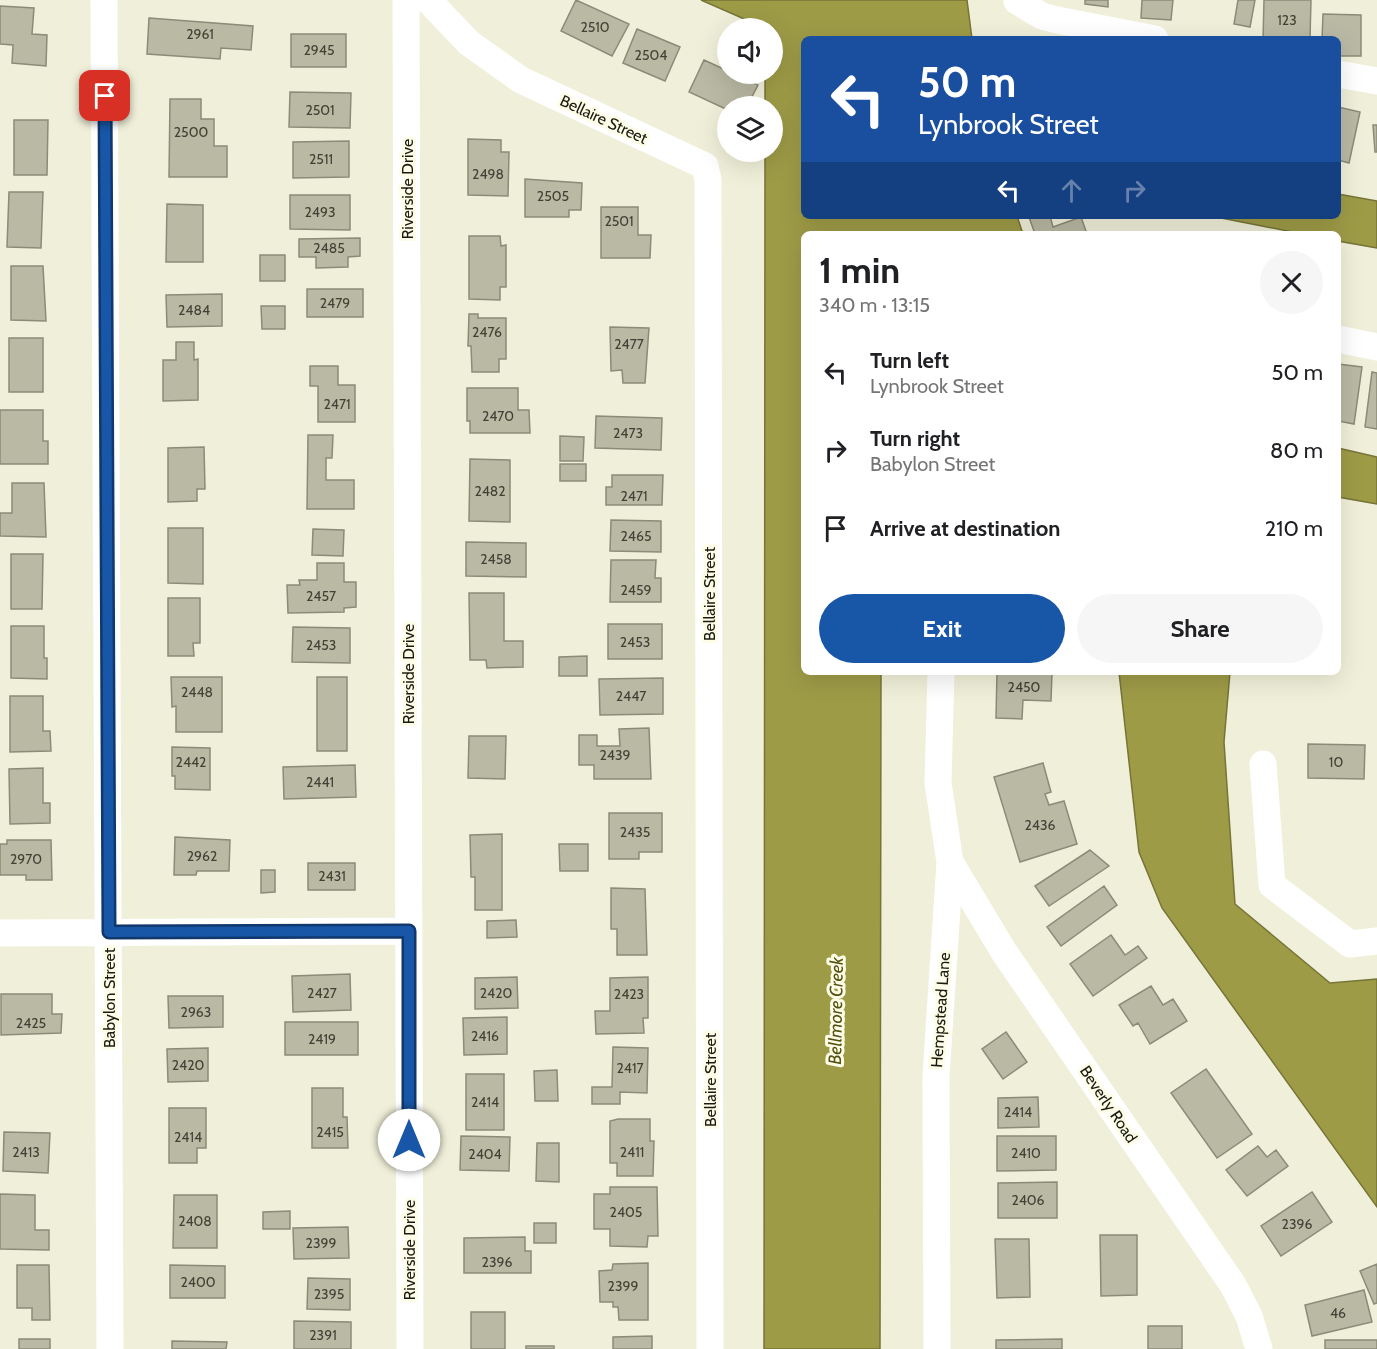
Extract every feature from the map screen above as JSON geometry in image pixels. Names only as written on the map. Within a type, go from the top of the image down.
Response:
[{"type":"street","name":"Babylon Street","points":[[104,0],[110,1349]]},
{"type":"street","name":"Riverside Drive","points":[[406,0],[410,1349]]},
{"type":"street","name":"Bellaire Street","points":[[428,0],[469,43],[521,80],[705,166],[708,180],[710,1349]]},
{"type":"street","points":[[1017,1],[1042,16],[1057,21],[1139,36]]},
{"type":"street","points":[[1341,75],[1377,81]]},
{"type":"street","points":[[1341,340],[1377,346]]},
{"type":"street","name":"Hempstead Lane","points":[[937,1349],[936,1076],[950,862],[938,783],[941,675]]},
{"type":"street","points":[[1263,764],[1272,885],[1350,944],[1377,941]]},
{"type":"street","name":"Beverly Road","points":[[950,862],[1004,952],[1233,1285],[1249,1316],[1259,1349]]},
{"type":"street","points":[[0,933],[409,931]]},
{"type":"water","name":"Bellmore Creek","points":[[701,0],[967,0],[972,36],[801,36],[801,219],[1018,219],[1022,231],[801,231],[801,675],[881,675],[880,1349],[764,1349],[765,162],[783,162],[783,96],[765,96],[765,84],[783,84],[783,18],[742,18]]},
{"type":"water","points":[[1341,195],[1377,201],[1377,248],[1341,242],[1341,231],[1288,231],[1226,219],[1341,219]]},
{"type":"water","points":[[1341,449],[1377,457],[1377,504],[1341,498]]},
{"type":"water","points":[[1119,675],[1230,675],[1224,742],[1235,904],[1330,983],[1377,979],[1377,1207],[1162,908],[1139,852]]},
{"type":"building","points":[[576,0],[629,24],[612,56],[561,31]]},
{"type":"building","points":[[1085,0],[1108,0],[1108,7],[1085,4]]},
{"type":"building","points":[[1142,0],[1173,0],[1171,20],[1141,18]]},
{"type":"building","points":[[1238,0],[1255,0],[1250,27],[1234,24]]},
{"type":"building","points":[[1264,0],[1311,0],[1310,36],[1263,36]]},
{"type":"building","points":[[0,6],[34,8],[32,34],[47,35],[46,66],[12,63],[13,45],[0,44]]},
{"type":"building","points":[[1323,14],[1361,15],[1361,56],[1341,56],[1341,36],[1322,36]]},
{"type":"building","points":[[149,18],[253,26],[251,50],[221,48],[220,59],[147,54]]},
{"type":"building","points":[[637,29],[680,47],[665,81],[623,63]]},
{"type":"building","points":[[291,34],[346,34],[346,67],[291,67]]},
{"type":"building","points":[[704,60],[717,66],[717,84],[758,85],[752,96],[717,96],[717,105],[689,92]]},
{"type":"building","points":[[290,92],[351,93],[350,128],[289,127]]},
{"type":"building","points":[[170,99],[201,99],[201,119],[214,119],[214,146],[227,146],[227,177],[169,177]]},
{"type":"building","points":[[1341,108],[1360,112],[1349,163],[1341,161]]},
{"type":"building","points":[[14,120],[48,120],[47,175],[14,175]]},
{"type":"building","points":[[1373,125],[1377,125],[1377,152],[1375,152]]},
{"type":"building","points":[[468,139],[501,140],[501,152],[509,152],[508,196],[468,195]]},
{"type":"building","points":[[349,141],[349,177],[293,178],[293,142]]},
{"type":"building","points":[[525,179],[582,183],[581,210],[569,210],[569,217],[525,217]]},
{"type":"building","points":[[9,192],[43,192],[41,248],[7,247]]},
{"type":"building","points":[[290,195],[350,195],[350,230],[290,229]]},
{"type":"building","points":[[167,204],[203,205],[203,262],[166,262]]},
{"type":"building","points":[[601,207],[638,207],[638,235],[651,235],[650,258],[601,258]]},
{"type":"building","points":[[1030,219],[1051,219],[1053,227],[1082,219],[1086,231],[1034,231]]},
{"type":"building","points":[[469,236],[500,236],[501,246],[506,245],[506,287],[500,287],[500,300],[469,299]]},
{"type":"building","points":[[360,238],[360,256],[348,257],[348,267],[316,268],[316,257],[299,257],[299,239]]},
{"type":"building","points":[[260,255],[285,255],[285,281],[260,281]]},
{"type":"building","points":[[11,266],[43,266],[46,321],[11,320]]},
{"type":"building","points":[[307,289],[363,289],[363,317],[307,317]]},
{"type":"building","points":[[222,294],[222,326],[167,327],[166,295]]},
{"type":"building","points":[[261,306],[285,306],[285,329],[262,329]]},
{"type":"building","points":[[469,314],[478,314],[478,318],[506,318],[506,359],[499,359],[499,372],[472,372],[471,346],[468,346]]},
{"type":"building","points":[[610,327],[649,328],[645,383],[623,383],[622,370],[611,371]]},
{"type":"building","points":[[9,338],[43,338],[43,392],[9,392]]},
{"type":"building","points":[[176,342],[194,342],[194,360],[198,359],[198,400],[163,401],[163,360],[176,360]]},
{"type":"building","points":[[1341,364],[1362,367],[1354,424],[1341,422]]},
{"type":"building","points":[[310,366],[338,366],[338,385],[355,385],[355,422],[318,422],[318,386],[310,386]]},
{"type":"building","points":[[1372,372],[1377,373],[1377,429],[1365,427]]},
{"type":"building","points":[[467,388],[518,388],[518,410],[529,410],[530,433],[470,433],[470,421],[467,421]]},
{"type":"building","points":[[0,410],[43,410],[43,441],[48,441],[48,464],[0,464]]},
{"type":"building","points":[[596,416],[662,418],[661,450],[595,448]]},
{"type":"building","points":[[308,435],[333,435],[332,458],[326,458],[326,480],[354,480],[354,509],[307,509]]},
{"type":"building","points":[[560,436],[584,437],[583,461],[560,461]]},
{"type":"building","points":[[204,447],[205,489],[197,489],[197,501],[168,502],[168,448]]},
{"type":"building","points":[[470,459],[510,460],[510,522],[469,521]]},
{"type":"building","points":[[560,464],[586,464],[586,481],[560,481]]},
{"type":"building","points":[[612,475],[663,475],[662,505],[606,505],[606,487],[612,487]]},
{"type":"building","points":[[12,483],[44,483],[46,537],[0,536],[0,513],[12,513]]},
{"type":"building","points":[[611,520],[661,521],[661,552],[610,551]]},
{"type":"building","points":[[168,528],[203,528],[203,584],[168,583]]},
{"type":"building","points":[[313,529],[344,530],[343,556],[312,555]]},
{"type":"building","points":[[466,542],[526,543],[526,577],[466,576]]},
{"type":"building","points":[[11,554],[43,554],[42,609],[11,609]]},
{"type":"building","points":[[611,560],[656,560],[655,578],[661,578],[661,602],[610,602]]},
{"type":"building","points":[[317,563],[344,563],[344,582],[356,582],[356,607],[344,608],[344,612],[288,613],[287,585],[300,585],[299,580],[317,580]]},
{"type":"building","points":[[469,593],[504,593],[504,641],[523,641],[523,667],[487,668],[486,660],[470,660]]},
{"type":"building","points":[[168,598],[200,598],[200,643],[193,643],[194,656],[168,656]]},
{"type":"building","points":[[608,624],[662,624],[662,659],[608,659]]},
{"type":"building","points":[[11,626],[44,626],[44,658],[47,658],[47,679],[11,678]]},
{"type":"building","points":[[293,627],[350,628],[350,663],[292,662]]},
{"type":"building","points":[[587,656],[587,676],[559,676],[559,657]]},
{"type":"building","points":[[997,675],[1052,675],[1051,701],[1023,700],[1022,719],[996,718]]},
{"type":"building","points":[[171,677],[222,677],[222,732],[176,732],[176,706],[172,707]]},
{"type":"building","points":[[317,677],[347,677],[347,751],[317,751]]},
{"type":"building","points":[[663,678],[663,714],[600,715],[599,679]]},
{"type":"building","points":[[10,696],[43,696],[43,731],[50,731],[51,751],[10,752]]},
{"type":"building","points":[[649,728],[651,779],[594,779],[594,765],[579,765],[579,735],[597,735],[597,746],[620,746],[619,729]]},
{"type":"building","points":[[469,736],[506,736],[505,779],[468,778]]},
{"type":"building","points":[[1308,744],[1365,745],[1364,779],[1308,778]]},
{"type":"building","points":[[172,747],[210,748],[210,790],[175,789],[175,776],[172,776]]},
{"type":"building","points":[[1043,763],[1051,792],[1045,794],[1049,805],[1064,801],[1077,844],[1020,862],[994,777]]},
{"type":"building","points":[[355,765],[356,797],[284,799],[283,767]]},
{"type":"building","points":[[43,768],[43,803],[50,803],[50,823],[10,824],[9,769]]},
{"type":"building","points":[[609,813],[662,813],[662,852],[639,852],[639,859],[609,859]]},
{"type":"building","points":[[502,834],[502,910],[475,910],[475,877],[471,877],[470,835]]},
{"type":"building","points":[[175,837],[230,840],[229,871],[197,871],[196,875],[174,875]]},
{"type":"building","points":[[7,840],[51,840],[52,880],[26,880],[26,875],[0,875],[0,844],[7,844]]},
{"type":"building","points":[[559,844],[588,844],[588,871],[560,871]]},
{"type":"building","points":[[1090,850],[1109,866],[1049,906],[1035,886]]},
{"type":"building","points":[[308,863],[355,863],[355,890],[308,890]]},
{"type":"building","points":[[261,870],[275,870],[275,892],[261,893]]},
{"type":"building","points":[[1104,886],[1117,905],[1061,946],[1047,927]]},
{"type":"building","points":[[611,888],[645,889],[647,955],[617,955],[617,929],[611,929]]},
{"type":"building","points":[[516,920],[517,937],[487,938],[487,921]]},
{"type":"building","points":[[1111,935],[1125,955],[1138,946],[1147,958],[1093,996],[1070,964]]},
{"type":"building","points":[[350,974],[351,1010],[293,1012],[292,976]]},
{"type":"building","points":[[517,977],[518,1008],[475,1009],[475,978]]},
{"type":"building","points":[[648,977],[648,1018],[643,1018],[644,1033],[596,1034],[595,1011],[610,1011],[610,978]]},
{"type":"building","points":[[1151,986],[1163,1005],[1173,999],[1187,1021],[1150,1044],[1138,1023],[1133,1026],[1119,1005]]},
{"type":"building","points":[[1,994],[52,994],[52,1014],[62,1014],[61,1033],[1,1035]]},
{"type":"building","points":[[168,996],[223,996],[223,1027],[169,1028]]},
{"type":"building","points":[[507,1017],[507,1054],[464,1055],[463,1018]]},
{"type":"building","points":[[285,1022],[358,1022],[358,1055],[285,1055]]},
{"type":"building","points":[[1006,1032],[1027,1062],[1003,1079],[982,1049]]},
{"type":"building","points":[[613,1047],[648,1048],[647,1093],[620,1092],[620,1104],[592,1104],[592,1087],[612,1087]]},
{"type":"building","points":[[208,1048],[208,1081],[168,1082],[167,1049]]},
{"type":"building","points":[[1206,1069],[1252,1134],[1217,1158],[1171,1093]]},
{"type":"building","points":[[557,1070],[558,1101],[535,1101],[534,1071]]},
{"type":"building","points":[[466,1074],[504,1074],[504,1130],[466,1130]]},
{"type":"building","points":[[312,1088],[343,1088],[343,1117],[347,1117],[348,1148],[312,1148]]},
{"type":"building","points":[[1038,1097],[1039,1127],[998,1128],[998,1098]]},
{"type":"building","points":[[169,1108],[206,1108],[206,1148],[197,1148],[197,1163],[169,1163]]},
{"type":"building","points":[[650,1119],[650,1141],[654,1141],[653,1176],[617,1176],[617,1163],[610,1163],[610,1121]]},
{"type":"building","points":[[4,1132],[50,1133],[48,1173],[3,1171]]},
{"type":"building","points":[[461,1136],[510,1137],[509,1171],[460,1170]]},
{"type":"building","points":[[997,1136],[1056,1136],[1056,1170],[997,1171]]},
{"type":"building","points":[[537,1143],[559,1143],[559,1182],[536,1181]]},
{"type":"building","points":[[1258,1146],[1267,1157],[1276,1150],[1288,1166],[1247,1196],[1226,1170]]},
{"type":"building","points":[[1057,1182],[1057,1218],[998,1218],[998,1183]]},
{"type":"building","points":[[610,1187],[657,1187],[658,1236],[648,1236],[647,1247],[610,1246],[610,1229],[594,1229],[594,1194],[610,1194]]},
{"type":"building","points":[[1312,1192],[1332,1222],[1281,1256],[1261,1226]]},
{"type":"building","points":[[0,1194],[35,1195],[35,1230],[49,1230],[49,1250],[0,1249]]},
{"type":"building","points":[[174,1195],[217,1195],[217,1248],[173,1248]]},
{"type":"building","points":[[290,1211],[290,1229],[263,1229],[263,1212]]},
{"type":"building","points":[[534,1223],[556,1223],[556,1243],[534,1243]]},
{"type":"building","points":[[348,1227],[349,1258],[294,1259],[293,1228]]},
{"type":"building","points":[[1100,1235],[1137,1235],[1137,1295],[1101,1296]]},
{"type":"building","points":[[525,1237],[525,1251],[531,1251],[531,1273],[464,1273],[464,1238]]},
{"type":"building","points":[[995,1239],[1029,1239],[1030,1297],[997,1298]]},
{"type":"building","points":[[648,1263],[648,1320],[619,1320],[618,1307],[613,1307],[613,1302],[600,1302],[599,1271],[612,1270],[613,1264]]},
{"type":"building","points":[[1377,1264],[1377,1303],[1374,1304],[1360,1271]]},
{"type":"building","points":[[17,1265],[49,1265],[50,1320],[32,1320],[32,1308],[17,1308]]},
{"type":"building","points":[[170,1265],[225,1266],[225,1298],[170,1298]]},
{"type":"building","points":[[308,1278],[350,1279],[350,1310],[307,1309]]},
{"type":"building","points":[[1364,1290],[1372,1322],[1312,1336],[1305,1305]]},
{"type":"building","points":[[471,1312],[505,1312],[505,1349],[471,1349]]},
{"type":"building","points":[[294,1321],[351,1322],[351,1349],[294,1349]]},
{"type":"building","points":[[1148,1326],[1182,1326],[1182,1349],[1148,1349]]},
{"type":"building","points":[[652,1336],[652,1349],[613,1349],[613,1337]]},
{"type":"building","points":[[19,1339],[50,1339],[50,1349],[19,1349]]},
{"type":"building","points":[[1062,1339],[1062,1349],[996,1349],[996,1340]]},
{"type":"building","points":[[1325,1340],[1377,1340],[1377,1349],[1325,1349]]},
{"type":"building","points":[[172,1341],[227,1342],[226,1349],[172,1349]]},
{"type":"building","points":[[526,1346],[554,1346],[554,1349],[526,1349]]},
{"type":"route","points":[[105,96],[109,932],[409,931],[409,1140]]}]
